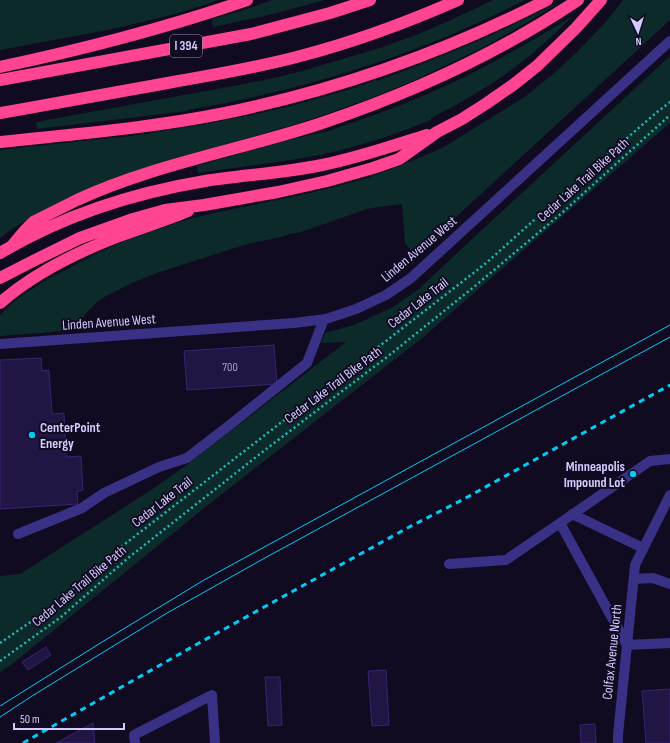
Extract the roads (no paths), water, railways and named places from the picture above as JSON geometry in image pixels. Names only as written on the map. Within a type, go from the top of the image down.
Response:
[{"type":"highway","points":[[0,67],[88,47],[174,23],[247,0]]},
{"type":"highway","name":"I 394","points":[[0,80],[251,34],[330,13],[370,0]]},
{"type":"highway","name":"I 394","points":[[0,113],[213,75],[275,62],[331,48],[405,22],[458,0]]},
{"type":"highway","points":[[0,142],[149,125],[223,113],[292,98],[374,74],[460,41],[547,0]]},
{"type":"highway","points":[[12,246],[35,221],[89,195],[148,173],[320,124],[392,97],[478,58],[523,34],[578,0]]},
{"type":"highway","points":[[1,278],[61,246],[133,218],[165,210],[278,192],[327,181],[399,159],[437,132],[462,119],[513,85],[537,66],[576,28],[601,0]]},
{"type":"highway","points":[[0,253],[58,223],[107,205],[141,195],[206,181],[321,166],[365,155],[437,132]]},
{"type":"highway","points":[[0,303],[34,277],[79,254],[112,239],[204,205]]},
{"type":"street","name":"Linden Avenue West","points":[[0,344],[294,323],[324,319],[356,309],[386,295],[411,278],[670,41]]},
{"type":"street","points":[[18,534],[82,508],[104,493],[159,467],[187,458],[307,363],[324,319]]},
{"type":"street","points":[[449,564],[506,560],[650,461],[670,459]]},
{"type":"street","points":[[572,514],[643,548],[670,495]]},
{"type":"street","points":[[560,523],[627,645],[670,642]]},
{"type":"street","name":"Colfax Avenue North","points":[[618,743],[635,565],[643,548]]},
{"type":"street","points":[[634,579],[653,578],[670,584]]},
{"type":"street","points":[[135,743],[134,735],[212,695],[215,743]]},
{"type":"tram line","points":[[0,706],[204,580],[670,325]]},
{"type":"tram line","points":[[0,717],[167,613],[670,337]]},
{"type":"railway","points":[[23,743],[199,643],[670,385]]},
{"type":"place","name":"CenterPoint Energy","points":[[32,435]]},
{"type":"place","name":"Minneapolis Impound Lot","points":[[633,474]]}]
